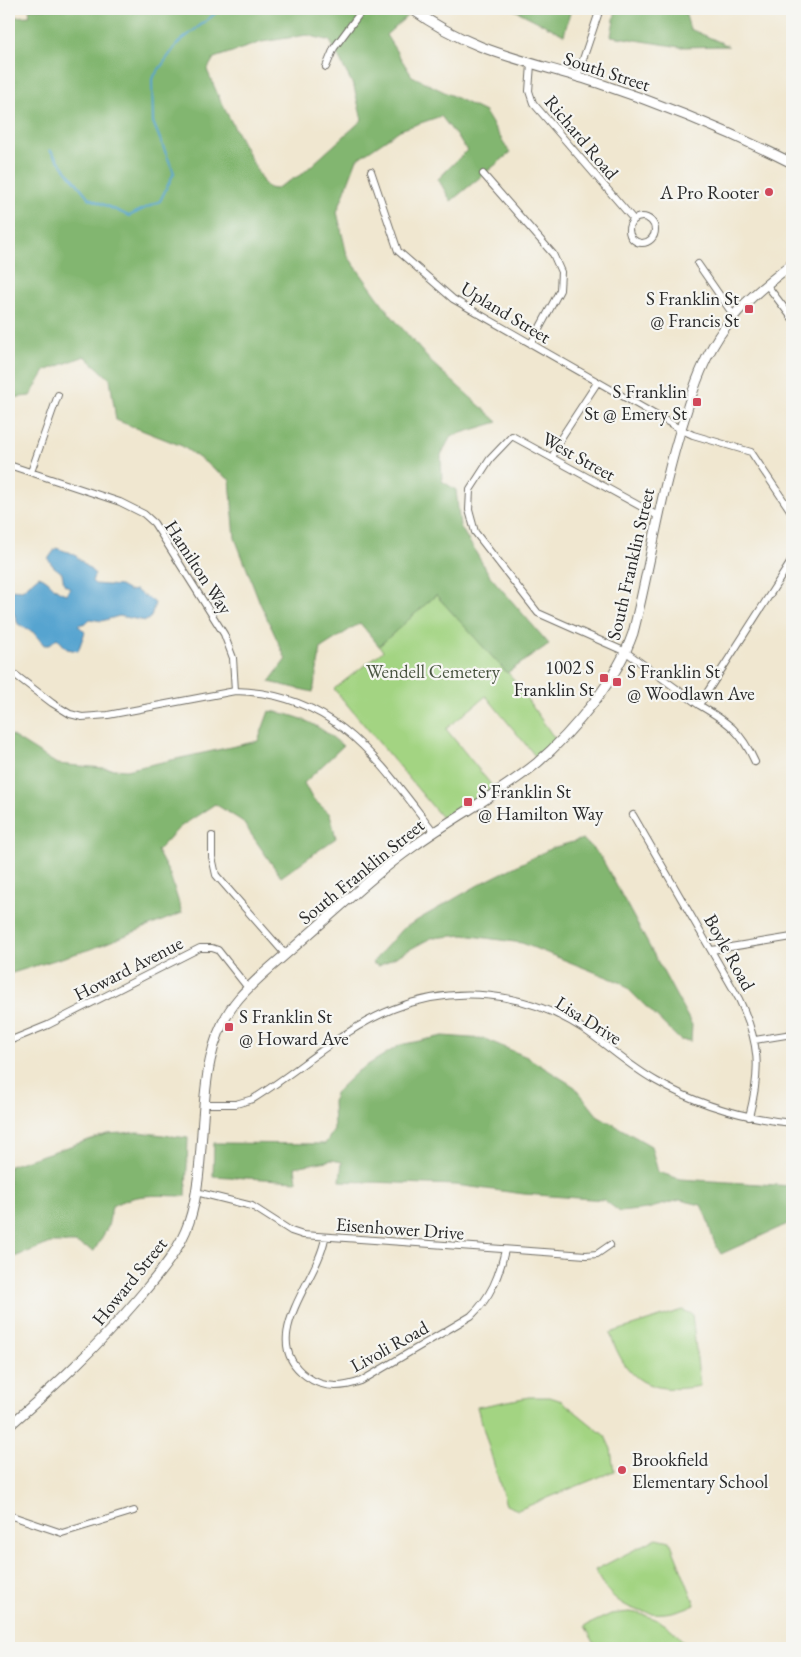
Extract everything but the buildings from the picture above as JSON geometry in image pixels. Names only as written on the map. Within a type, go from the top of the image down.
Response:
[{"type":"main road","name":"South Street","points":[[412,9],[458,38],[486,50],[577,77],[672,111],[792,163]]},
{"type":"main road","name":"South Franklin Street","points":[[234,1003],[286,954],[384,869],[434,832],[521,775],[551,751],[604,690],[626,652],[640,606],[658,516],[680,429],[702,367],[712,348],[734,316],[766,284],[792,264]]},
{"type":"main road","name":"Howard Street","points":[[9,1426],[89,1355],[162,1270],[183,1238],[196,1192],[205,1104],[213,1051],[221,1026],[234,1003]]},
{"type":"street","points":[[326,67],[334,48],[363,9]]},
{"type":"street","points":[[577,77],[600,9]]},
{"type":"street","name":"Richard Road","points":[[531,64],[529,91],[533,103],[634,220]]},
{"type":"street","name":"Upland Street","points":[[371,171],[392,237],[402,257],[453,299],[680,429],[693,435],[750,452],[792,512]]},
{"type":"street","points":[[483,174],[558,262],[561,282],[557,298],[531,344]]},
{"type":"street","points":[[643,216],[654,223],[656,231],[650,241],[641,243],[632,239],[629,231],[634,220],[643,216]]},
{"type":"street","points":[[698,264],[734,316]]},
{"type":"street","points":[[766,284],[792,318]]},
{"type":"street","points":[[552,458],[561,438],[597,383]]},
{"type":"street","points":[[31,472],[58,395]]},
{"type":"street","name":"West Street","points":[[626,652],[538,613],[475,532],[469,510],[470,490],[490,459],[512,436],[658,516]]},
{"type":"street","name":"Hamilton Way","points":[[9,465],[133,507],[154,523],[224,634],[233,658],[235,691]]},
{"type":"street","points":[[699,705],[792,560]]},
{"type":"street","points":[[626,652],[699,705],[728,722],[736,729],[755,762]]},
{"type":"street","points":[[9,670],[52,703],[70,714],[82,717],[108,715],[235,691],[260,693],[290,700],[325,715],[346,729],[366,748],[434,832]]},
{"type":"street","name":"Boyle Road","points":[[633,814],[740,999],[755,1040],[757,1073],[749,1117]]},
{"type":"street","points":[[212,836],[212,856],[216,875],[286,954]]},
{"type":"street","points":[[712,950],[792,937]]},
{"type":"street","name":"Howard Avenue","points":[[9,1041],[48,1025],[200,948],[218,950],[248,988]]},
{"type":"street","name":"Lisa Drive","points":[[205,1104],[236,1104],[253,1099],[357,1027],[393,1009],[429,998],[472,994],[509,998],[546,1009],[584,1030],[658,1082],[699,1102],[749,1117],[792,1123]]},
{"type":"street","points":[[755,1040],[792,1034]]},
{"type":"street","name":"Eisenhower Drive","points":[[196,1192],[252,1206],[291,1231],[325,1238],[586,1255],[597,1254],[610,1245]]},
{"type":"street","name":"Livoli Road","points":[[325,1238],[320,1259],[292,1312],[286,1338],[292,1360],[300,1371],[316,1382],[327,1386],[345,1386],[361,1381],[471,1316],[482,1306],[494,1286],[505,1250]]},
{"type":"street","points":[[9,1515],[62,1533],[134,1511]]},
{"type":"green space","points":[[29,9],[415,9],[386,35],[412,76],[485,112],[510,153],[451,201],[438,179],[467,150],[441,116],[400,130],[357,159],[337,212],[347,255],[390,314],[431,362],[498,422],[451,436],[441,455],[442,481],[456,490],[460,526],[490,576],[549,644],[507,673],[436,595],[379,646],[360,623],[321,648],[313,692],[269,682],[286,659],[260,603],[235,538],[230,480],[182,446],[116,420],[110,379],[85,356],[45,371],[30,396],[9,398],[9,17],[30,16]],"holes":[[[307,35],[330,41],[354,87],[362,120],[302,174],[275,189],[269,188],[263,182],[221,102],[207,70],[214,58],[262,42]]]},
{"type":"green space","points":[[513,9],[571,9],[564,35]]},
{"type":"green space","points":[[616,9],[684,9],[690,29],[729,46],[680,47],[611,36]]},
{"type":"green space","name":"Wendell Cemetery","points":[[436,595],[511,676],[555,739],[536,757],[486,696],[446,729],[493,787],[443,819],[334,689],[383,651],[379,646]]},
{"type":"green space","points":[[269,711],[290,715],[309,722],[326,732],[343,746],[304,783],[312,798],[330,814],[336,838],[281,877],[242,821],[215,804],[180,827],[157,851],[170,875],[182,913],[94,948],[9,974],[9,734],[57,764],[126,770],[258,741]]},
{"type":"green space","points":[[583,839],[601,857],[692,1025],[691,1041],[680,1040],[622,983],[522,943],[464,935],[431,938],[379,966],[372,963],[402,929],[480,884],[552,848]]},
{"type":"green space","points":[[443,1036],[485,1039],[527,1057],[575,1087],[597,1115],[651,1146],[658,1172],[680,1179],[792,1186],[792,1222],[721,1254],[714,1242],[701,1205],[680,1200],[647,1209],[620,1212],[604,1200],[524,1194],[456,1185],[340,1181],[342,1162],[332,1160],[295,1167],[297,1181],[213,1176],[214,1143],[325,1144],[334,1130],[333,1102],[335,1093],[358,1071],[400,1045]]},
{"type":"green space","points":[[138,1132],[188,1138],[186,1196],[157,1195],[139,1197],[112,1206],[108,1227],[94,1251],[75,1243],[51,1243],[9,1259],[9,1166],[107,1134]]},
{"type":"green space","points":[[682,1310],[692,1314],[700,1386],[667,1388],[653,1386],[642,1381],[624,1363],[610,1333]]},
{"type":"green space","points":[[529,1397],[550,1397],[562,1401],[605,1436],[611,1449],[614,1471],[518,1510],[506,1505],[477,1407]]},
{"type":"green space","points":[[657,1538],[670,1541],[695,1604],[665,1613],[637,1610],[613,1596],[595,1570]]},
{"type":"green space","points":[[630,1612],[648,1616],[663,1623],[688,1648],[597,1648],[585,1626],[611,1614]]},
{"type":"water","points":[[56,548],[74,554],[95,574],[92,581],[95,584],[120,586],[129,591],[136,590],[153,601],[155,603],[151,617],[146,621],[119,616],[102,621],[90,619],[86,623],[78,625],[85,632],[78,651],[67,649],[57,638],[49,645],[44,645],[33,632],[18,624],[13,611],[9,610],[9,589],[22,590],[39,576],[47,580],[59,591],[67,594],[70,588],[64,584],[62,573],[48,559]]},
{"type":"waterway","points":[[50,150],[89,198],[129,216],[160,201],[174,173],[153,122],[152,79],[178,43],[221,9]]},
{"type":"place","name":"A Pro Rooter","points":[[769,192]]},
{"type":"place","name":"S Franklin St @ Francis St","points":[[749,309]]},
{"type":"place","name":"S Franklin St @ Emery St","points":[[697,402]]},
{"type":"place","name":"1002 S Franklin St","points":[[604,678]]},
{"type":"place","name":"S Franklin St @ Woodlawn Ave","points":[[617,682]]},
{"type":"place","name":"S Franklin St @ Hamilton Way","points":[[468,802]]},
{"type":"place","name":"S Franklin St @ Howard Ave","points":[[229,1027]]},
{"type":"place","name":"Brookfield Elementary School","points":[[622,1470]]}]
